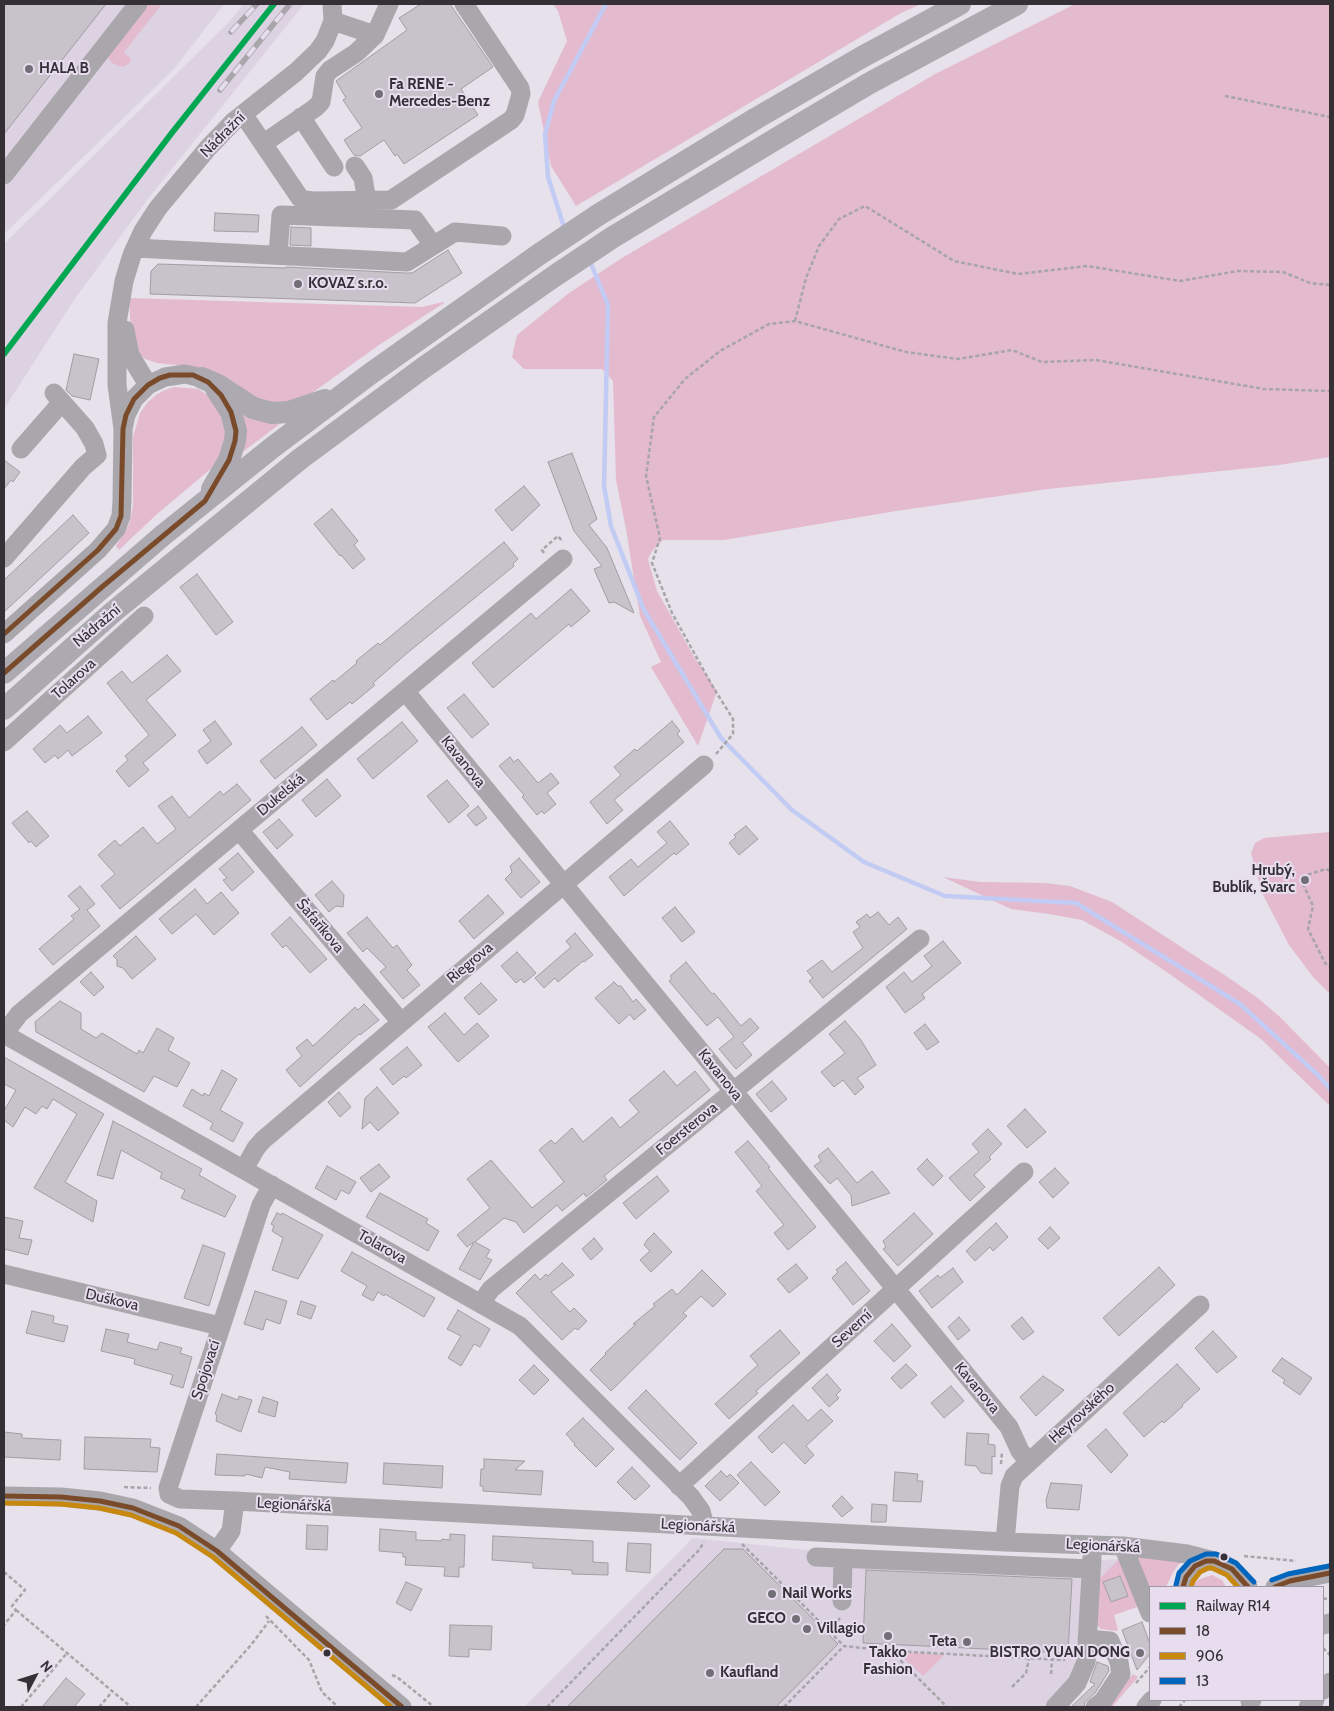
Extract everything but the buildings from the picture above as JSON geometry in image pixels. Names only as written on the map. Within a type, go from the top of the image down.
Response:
[{"type":"main road","points":[[202,378],[218,385],[253,408],[272,413],[289,412],[344,393],[541,253],[598,215],[862,57],[960,4]]},
{"type":"main road","name":"Nádražní","points":[[4,709],[113,612],[300,459],[350,421],[556,275],[613,237],[714,175],[860,89],[1017,4]]},
{"type":"main road","points":[[202,378],[215,388],[227,404],[236,431],[229,460],[205,501]]},
{"type":"main road","name":"Nádražní","points":[[4,673],[102,587],[205,501],[344,393]]},
{"type":"street","points":[[4,175],[138,4]]},
{"type":"street","points":[[264,143],[321,102],[325,76],[330,70],[356,53],[375,35],[389,4]]},
{"type":"street","points":[[243,114],[300,198],[314,201],[391,200],[511,120],[515,115],[521,94],[520,88],[464,4]]},
{"type":"street","points":[[333,12],[375,35]]},
{"type":"street","name":"Nádražní","points":[[124,281],[143,230],[158,208],[208,148],[243,114],[296,72],[318,51],[325,42],[333,12]]},
{"type":"street","points":[[302,117],[334,167]]},
{"type":"street","points":[[355,166],[363,178],[367,201]]},
{"type":"street","points":[[278,255],[281,215],[415,220],[432,245]]},
{"type":"street","points":[[135,248],[407,262],[455,232],[502,236]]},
{"type":"street","points":[[124,281],[127,344],[134,364],[148,385]]},
{"type":"street","points":[[4,634],[98,550],[116,529],[121,516],[123,429],[116,385],[117,335],[124,281]]},
{"type":"street","points":[[123,429],[130,406],[148,385],[160,378],[177,374],[202,378]]},
{"type":"street","points":[[21,449],[58,398],[90,436],[97,455]]},
{"type":"street","points":[[4,558],[83,467],[97,455],[123,456]]},
{"type":"street","name":"Dukelská","points":[[4,1034],[19,1014],[563,559]]},
{"type":"street","name":"Tolarova","points":[[4,742],[144,616]]},
{"type":"street","name":"Kavanova","points":[[405,691],[1009,1427],[1020,1451],[1029,1462]]},
{"type":"street","name":"Riegrova","points":[[244,1169],[263,1140],[704,765]]},
{"type":"street","name":"Šafaříkova","points":[[239,830],[401,1022]]},
{"type":"street","name":"Foersterova","points":[[481,1303],[491,1290],[920,939]]},
{"type":"street","name":"Tolarova","points":[[4,1034],[481,1303],[525,1330],[680,1486],[701,1511],[705,1526]]},
{"type":"street","name":"Severní","points":[[680,1486],[1024,1172]]},
{"type":"street","name":"Spojovací","points":[[235,1502],[180,1499],[169,1494],[168,1488],[261,1205],[272,1185]]},
{"type":"street","name":"Duškova","points":[[4,1274],[220,1326]]},
{"type":"street","name":"Heyrovského","points":[[1005,1542],[1011,1482],[1014,1476],[1200,1306]]},
{"type":"street","points":[[4,1496],[61,1497],[100,1501],[133,1508],[179,1526],[217,1551],[402,1707]]},
{"type":"street","name":"Legionářská","points":[[217,1551],[231,1530],[235,1502],[1005,1542],[1123,1546],[1186,1554],[1214,1561],[1232,1569],[1247,1586]]},
{"type":"street","points":[[1055,1707],[1069,1693],[1082,1673],[1086,1662],[1092,1546]]},
{"type":"street","points":[[1123,1546],[1149,1611]]},
{"type":"street","points":[[816,1557],[1091,1569]]},
{"type":"street","points":[[842,1601],[843,1558]]},
{"type":"street","points":[[1183,1586],[1186,1577],[1195,1566],[1206,1561],[1214,1561]]},
{"type":"street","points":[[1278,1586],[1298,1579],[1330,1573]]},
{"type":"street","points":[[1087,1639],[1110,1641],[1119,1662],[1121,1674],[1103,1701],[1095,1707]]},
{"type":"path","points":[[1225,96],[1330,117]]},
{"type":"path","points":[[795,321],[806,278],[819,246],[839,219],[865,206],[954,261],[1018,274],[1087,266],[1180,281],[1238,271],[1283,272],[1310,283],[1330,285]]},
{"type":"path","points":[[719,751],[732,735],[733,719],[712,687],[672,613],[652,563],[660,538],[646,476],[654,416],[684,379],[720,351],[770,324],[795,321],[906,352],[958,359],[1012,350],[1042,362],[1096,360],[1264,389],[1330,391]]},
{"type":"path","points":[[1330,871],[1326,869],[1300,877],[1312,906],[1308,929],[1325,963],[1330,967]]},
{"type":"path","points":[[547,1707],[699,1550],[703,1544],[705,1526]]},
{"type":"path","points":[[742,1544],[844,1646],[1066,1660]]},
{"type":"path","points":[[1241,1556],[1297,1562]]},
{"type":"path","points":[[4,1572],[25,1590],[12,1606],[131,1707]]},
{"type":"path","points":[[4,1625],[16,1610]]},
{"type":"path","points":[[264,1614],[309,1660],[322,1692],[338,1707]]},
{"type":"path","points":[[196,1707],[251,1645],[270,1620]]},
{"type":"path","points":[[784,1707],[844,1646]]},
{"type":"path","points":[[890,1650],[948,1707]]},
{"type":"path","points":[[21,1707],[67,1653]]},
{"type":"path","points":[[1012,1687],[1026,1673],[1029,1658]]},
{"type":"path","points":[[1051,1674],[1052,1659]]},
{"type":"path","points":[[99,1707],[112,1692]]},
{"type":"shaded area","points":[[4,4],[224,4],[174,69],[4,234]]},
{"type":"shaded area","points":[[143,4],[162,4],[124,52],[131,59],[130,63],[123,67],[118,66],[111,62],[107,56]]},
{"type":"shaded area","points":[[244,4],[304,4],[147,200],[74,300],[4,409],[4,244],[229,22]]},
{"type":"shaded area","points":[[553,4],[921,4],[901,13],[576,206],[551,166],[538,102],[567,41],[558,11]]},
{"type":"shaded area","points":[[1075,4],[1330,4],[1330,457],[1279,465],[1048,489],[896,511],[724,540],[663,540],[652,551],[648,559],[657,591],[693,655],[717,691],[698,746],[651,667],[661,662],[640,616],[616,480],[613,381],[602,369],[524,369],[512,357],[517,335],[569,293],[622,258],[935,74]]},
{"type":"shaded area","points":[[129,298],[422,307],[444,303],[379,345],[312,393],[273,407],[202,368],[157,363],[145,359],[137,352],[131,333]]},
{"type":"shaded area","points":[[174,387],[198,389],[209,396],[224,417],[226,446],[213,467],[156,515],[119,550],[116,546],[129,524],[133,506],[133,437],[140,413],[156,395]]},
{"type":"shaded area","points":[[238,408],[285,420],[240,454]]},
{"type":"shaded area","points":[[1330,832],[1330,994],[1313,977],[1289,945],[1262,893],[1251,853],[1255,843],[1264,838]]},
{"type":"shaded area","points":[[943,877],[980,882],[1045,883],[1070,886],[1112,902],[1232,980],[1280,1017],[1330,1068],[1330,1106],[1261,1039],[1122,942],[1082,920],[1011,909]]},
{"type":"shaded area","points":[[693,1538],[806,1550],[1078,1562],[1119,1559],[1099,1579],[1096,1661],[1082,1693],[1069,1707],[524,1707]]},
{"type":"shaded area","points":[[1133,1550],[1186,1559],[1178,1565],[1166,1586],[1149,1586],[1149,1591]]},
{"type":"shaded area","points":[[1123,1555],[1143,1605],[1114,1615],[1118,1630],[1101,1629],[1097,1625],[1099,1579]],"holes":[[[1120,1576],[1128,1596],[1111,1602],[1103,1582]]]},
{"type":"shaded area","points":[[1212,1575],[1222,1580],[1225,1586],[1192,1586],[1200,1579]]},
{"type":"shaded area","points":[[904,1652],[944,1655],[923,1676],[901,1656]]},
{"type":"shaded area","points":[[1133,1674],[1138,1677],[1112,1707],[1105,1707]]},
{"type":"waterway","points":[[565,230],[548,177],[545,134],[554,101],[606,4]]},
{"type":"waterway","points":[[588,260],[608,305],[604,486],[611,526],[644,610],[721,738],[792,810],[864,862],[945,896],[1076,903],[1240,1004],[1319,1076],[1330,1089]]},
{"type":"railway","points":[[231,32],[257,4]]},
{"type":"railway","points":[[220,90],[290,4]]},
{"type":"rail line","name":"R14","points":[[4,354],[171,134],[274,4]]},
{"type":"transit line","name":"18","points":[[4,634],[98,550],[116,529],[121,516],[123,429],[126,415],[134,399],[148,385],[170,375],[193,375],[208,382],[221,395],[231,412],[236,431],[229,460],[205,501],[102,587],[4,673]]},
{"type":"transit line","name":"18","points":[[4,1496],[61,1497],[100,1501],[133,1508],[179,1526],[217,1551],[402,1707]]},
{"type":"transit line","name":"906","points":[[4,1503],[61,1504],[99,1508],[131,1515],[176,1533],[213,1557],[391,1707]]},
{"type":"transit line","name":"13","points":[[1176,1585],[1179,1573],[1190,1561],[1206,1554],[1216,1554],[1236,1563],[1254,1582]]},
{"type":"transit line","name":"18","points":[[1183,1586],[1186,1577],[1195,1566],[1206,1561],[1214,1561],[1232,1569],[1247,1586]]},
{"type":"transit line","name":"13","points":[[1272,1580],[1288,1574],[1329,1566]]},
{"type":"transit line","name":"906","points":[[1191,1586],[1200,1572],[1208,1568],[1227,1575],[1237,1586]]},
{"type":"transit line","name":"18","points":[[1278,1586],[1290,1581],[1330,1573]]},
{"type":"place","name":"HALA B","points":[[29,69]]},
{"type":"place","name":"Fa RENE - Mercedes-Benz","points":[[379,94]]},
{"type":"place","name":"KOVAZ s.r.o.","points":[[298,284]]},
{"type":"place","name":"Hrubý, Bublík, Švarc","points":[[1305,880]]},
{"type":"place","name":"Nail Works","points":[[772,1594]]},
{"type":"place","name":"GECO","points":[[796,1619]]},
{"type":"place","name":"Villagio","points":[[807,1629]]},
{"type":"place","name":"Takko Fashion","points":[[888,1636]]},
{"type":"place","name":"Teta","points":[[967,1642]]},
{"type":"place","name":"BISTRO YUAN DONG","points":[[1140,1653]]},
{"type":"place","name":"Kaufland","points":[[710,1673]]}]
